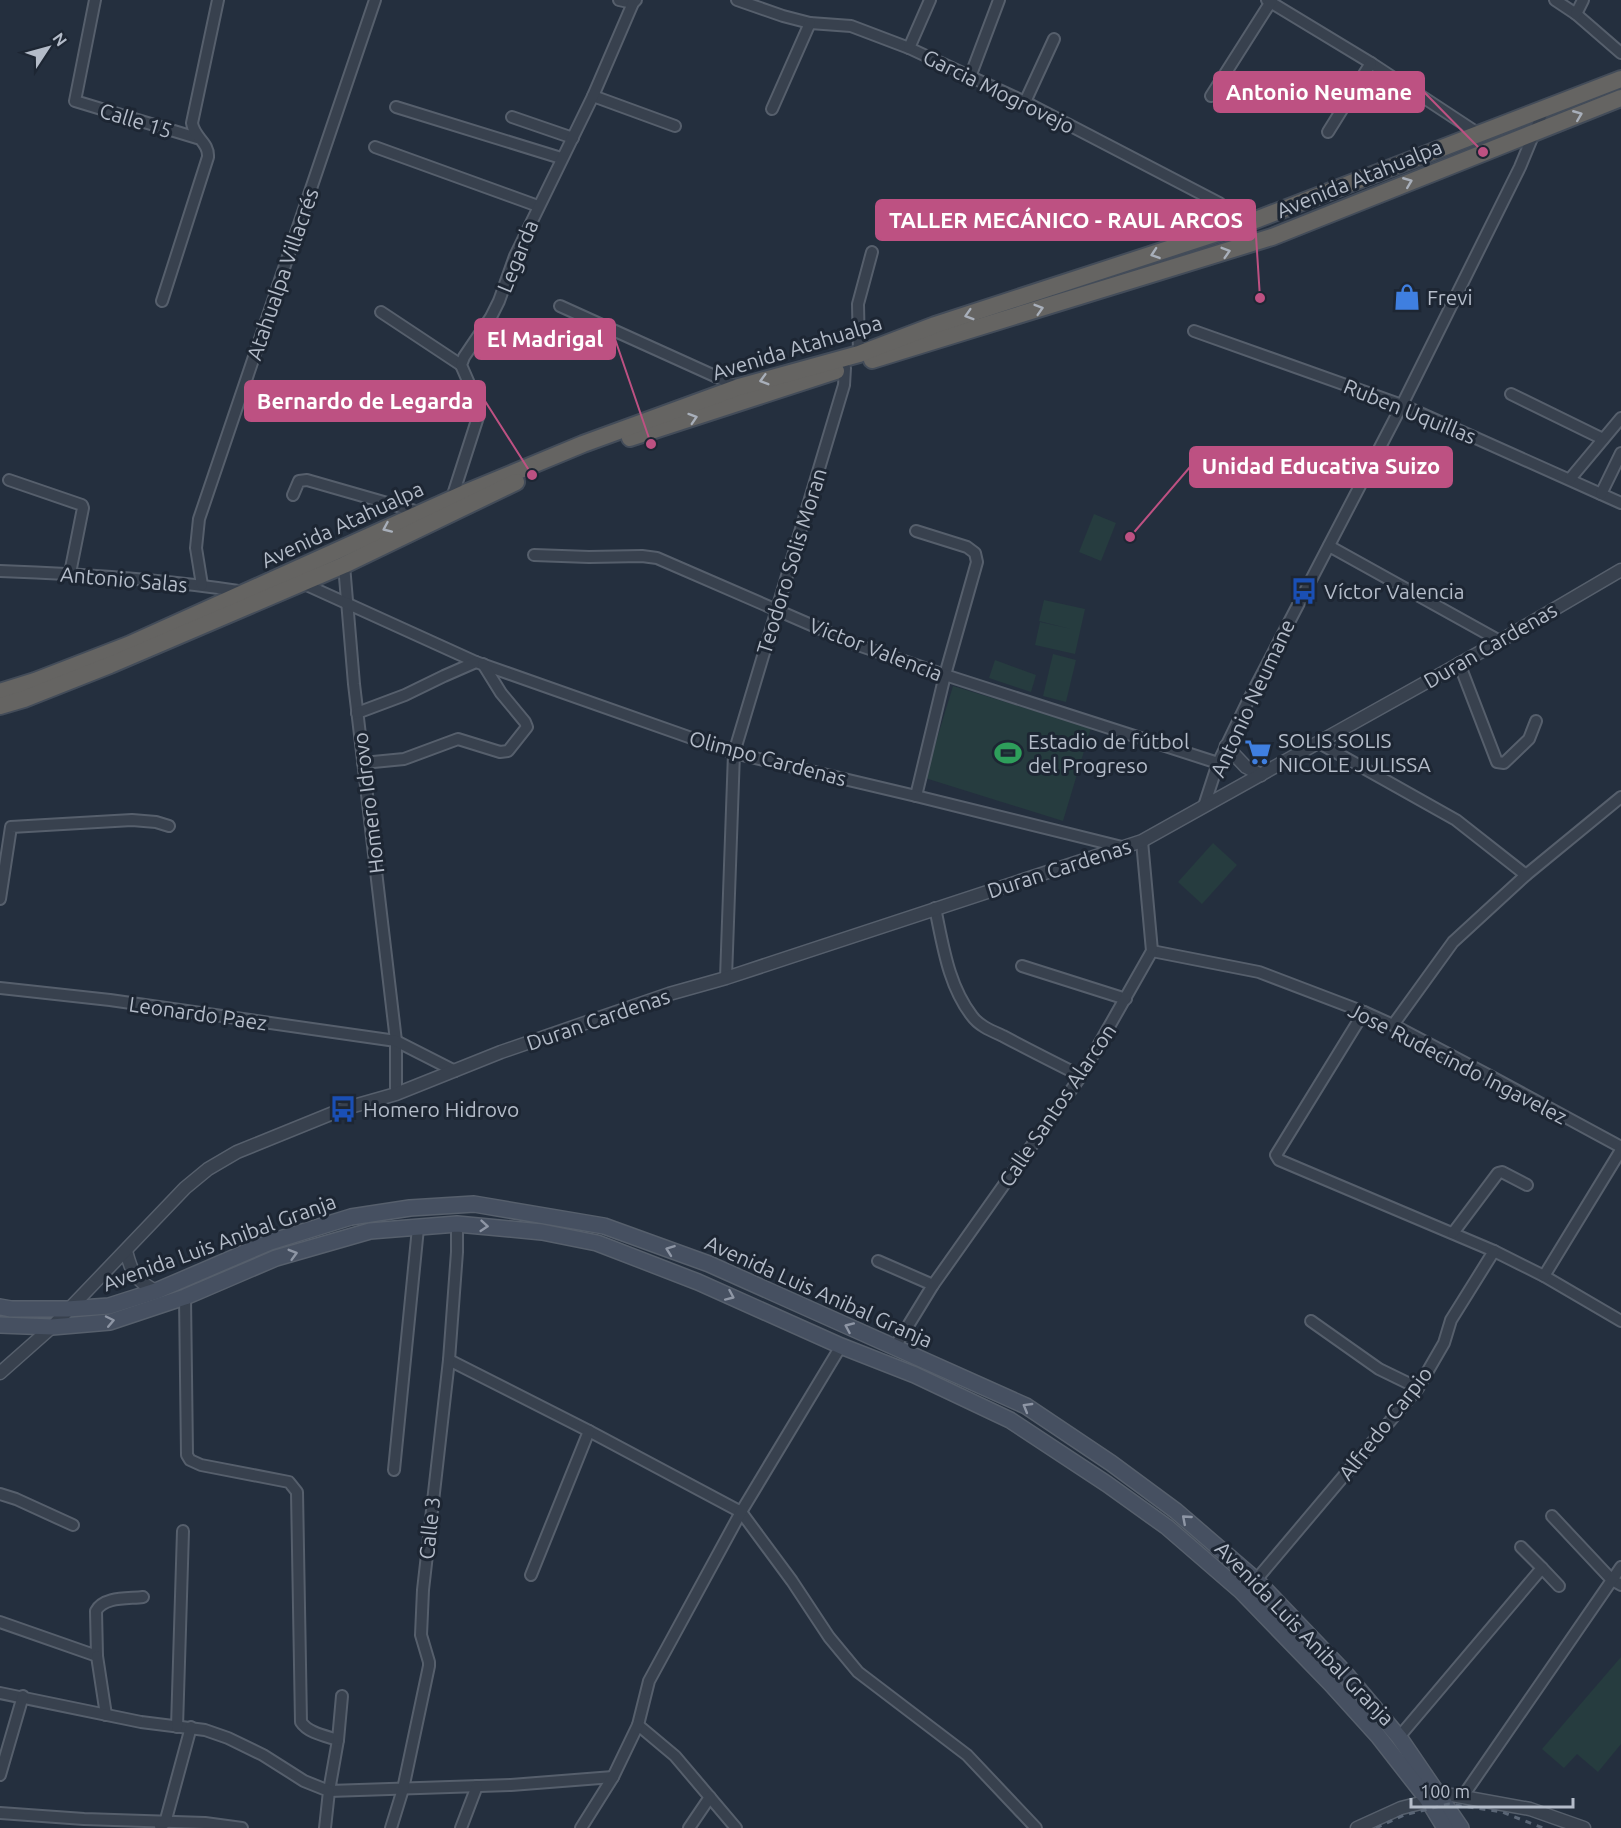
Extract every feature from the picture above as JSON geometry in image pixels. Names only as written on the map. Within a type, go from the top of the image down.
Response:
[{"type":"highway","name":"Avenida Atahualpa","points":[[0,706],[24,699],[110,665],[344,565],[452,506],[553,456],[739,387],[859,354],[935,325],[1245,224],[1621,79]]},
{"type":"highway","name":"Avenida Atahualpa","points":[[0,692],[128,645],[422,513],[452,506],[587,452],[845,368],[1272,237],[1621,98]]},
{"type":"main road","name":"Avenida Luis Anibal Granja","points":[[0,1307],[67,1310],[109,1306],[156,1291],[270,1242],[351,1216],[410,1208],[474,1204],[604,1226],[709,1264],[1026,1406],[1111,1462],[1176,1511],[1256,1580],[1345,1674],[1400,1737],[1435,1799],[1445,1828]]},
{"type":"main road","name":"Avenida Luis Anibal Granja","points":[[0,1325],[52,1326],[110,1322],[185,1297],[276,1258],[370,1232],[457,1224],[542,1232],[597,1243],[698,1282],[841,1346],[915,1375],[1010,1420],[1107,1484],[1167,1527],[1241,1591],[1331,1684],[1461,1828]]},
{"type":"street","name":"Calle 15","points":[[95,0],[75,101],[197,138]]},
{"type":"street","points":[[162,301],[208,157],[209,150],[197,138],[192,123],[218,0]]},
{"type":"street","name":"Atahualpa Villacrés","points":[[202,585],[196,548],[199,519],[375,0]]},
{"type":"street","points":[[619,0],[635,1]]},
{"type":"street","name":"Garcia Mogrovejo","points":[[737,0],[810,23],[851,26],[909,48],[1025,102],[1219,203],[1245,224]]},
{"type":"street","points":[[909,48],[930,0]]},
{"type":"street","points":[[970,77],[999,0]]},
{"type":"street","points":[[1555,0],[1576,14],[1621,52]]},
{"type":"street","points":[[1576,14],[1583,0]]},
{"type":"street","name":"Legarda","points":[[461,365],[495,309],[515,256],[593,96],[635,1]]},
{"type":"street","points":[[1211,96],[1270,1],[1371,63],[1479,134]]},
{"type":"street","points":[[772,109],[810,23]]},
{"type":"street","points":[[1025,102],[1054,39]]},
{"type":"street","points":[[1328,132],[1371,63]]},
{"type":"street","points":[[593,96],[675,126]]},
{"type":"street","points":[[396,107],[561,158]]},
{"type":"street","name":"Antonio Neumane","points":[[1204,806],[1226,746],[1279,638],[1402,405],[1520,167],[1544,109]]},
{"type":"street","points":[[512,117],[573,138]]},
{"type":"street","points":[[375,147],[538,206]]},
{"type":"street","points":[[859,354],[858,304],[872,252]]},
{"type":"street","points":[[560,306],[739,387]]},
{"type":"street","points":[[381,312],[461,365],[478,404],[479,414],[452,506]]},
{"type":"street","name":"Ruben Uquillas","points":[[1194,331],[1402,405],[1621,503]]},
{"type":"street","name":"Teodoro Solis Moran","points":[[726,978],[734,753],[844,385],[845,368]]},
{"type":"street","points":[[1511,393],[1603,439]]},
{"type":"street","points":[[1570,479],[1621,418]]},
{"type":"street","points":[[1601,494],[1621,453]]},
{"type":"street","points":[[9,480],[82,505],[70,573]]},
{"type":"street","points":[[294,495],[299,481],[307,480],[422,513]]},
{"type":"street","points":[[915,531],[967,547],[975,553],[977,562],[945,675],[916,796]]},
{"type":"street","points":[[1329,546],[1500,641]]},
{"type":"street","name":"Victor Valencia","points":[[534,555],[657,558],[855,644],[1218,763]]},
{"type":"street","name":"Homero Idrovo","points":[[344,565],[357,713],[396,1041],[396,1094]]},
{"type":"street","name":"Duran Cardenas","points":[[0,1373],[52,1326],[185,1188],[208,1169],[237,1152],[343,1109],[396,1094],[501,1052],[660,997],[726,978],[1142,841],[1500,641],[1621,570]]},
{"type":"street","name":"Antonio Salas","points":[[0,571],[70,573],[202,585],[247,592]]},
{"type":"street","name":"Olimpo Cardenas","points":[[302,583],[480,663],[734,753],[1122,847]]},
{"type":"street","points":[[357,713],[480,663],[527,727],[508,751],[500,753],[458,739],[404,759],[363,763]]},
{"type":"street","points":[[1459,663],[1497,762],[1504,763],[1529,739],[1536,721]]},
{"type":"street","points":[[1319,743],[1456,820],[1526,875]]},
{"type":"street","points":[[1226,746],[1246,766],[1261,775]]},
{"type":"street","points":[[1393,1025],[1453,942],[1526,875],[1621,797]]},
{"type":"street","points":[[0,899],[5,828],[132,820],[169,826]]},
{"type":"street","points":[[1142,841],[1152,951]]},
{"type":"street","points":[[935,908],[955,988],[973,1018],[984,1027],[1081,1076]]},
{"type":"street","name":"Calle Santos Alarcon","points":[[895,1347],[933,1285],[1081,1076],[1152,951]]},
{"type":"street","name":"Jose Rudecindo Ingavelez","points":[[1152,951],[1259,972],[1364,1012],[1393,1025],[1621,1149]]},
{"type":"street","points":[[1022,966],[1126,999]]},
{"type":"street","name":"Leonardo Paez","points":[[0,988],[110,1000],[396,1041]]},
{"type":"street","points":[[1364,1012],[1276,1155],[1279,1160],[1494,1251],[1544,1276],[1621,1322]]},
{"type":"street","points":[[396,1041],[455,1071]]},
{"type":"street","points":[[1544,1276],[1621,1149]]},
{"type":"street","points":[[1453,1233],[1498,1173],[1502,1172],[1527,1185]]},
{"type":"street","name":"Calle 3","points":[[391,1828],[403,1789],[429,1666],[421,1635],[423,1590],[449,1360],[457,1224]]},
{"type":"street","points":[[394,1470],[418,1228]]},
{"type":"street","points":[[126,1251],[134,1274],[140,1283],[156,1291]]},
{"type":"street","name":"Alfredo Carpio","points":[[1256,1580],[1418,1388],[1444,1343],[1451,1320],[1494,1251]]},
{"type":"street","points":[[878,1261],[933,1285]]},
{"type":"street","points":[[185,1297],[187,1455],[190,1460],[201,1465],[289,1482],[297,1492],[301,1722],[310,1731],[338,1740]]},
{"type":"street","points":[[1311,1322],[1379,1369],[1418,1388]]},
{"type":"street","points":[[581,1828],[613,1777],[638,1725],[649,1681],[741,1512],[841,1346]]},
{"type":"street","points":[[449,1360],[741,1512],[792,1581],[829,1637],[858,1672],[967,1755],[1036,1828]]},
{"type":"street","points":[[531,1575],[589,1431]]},
{"type":"street","points":[[0,1494],[73,1525]]},
{"type":"street","points":[[1552,1516],[1616,1582]]},
{"type":"street","points":[[177,1727],[183,1531]]},
{"type":"street","points":[[1521,1547],[1559,1586]]},
{"type":"street","points":[[1463,1796],[1616,1582],[1621,1567]]},
{"type":"street","points":[[1400,1737],[1542,1568]]},
{"type":"street","points":[[106,1715],[97,1656],[96,1611],[104,1602],[143,1597]]},
{"type":"street","points":[[0,1622],[97,1656]]},
{"type":"street","points":[[0,1693],[106,1715],[177,1727],[191,1727],[228,1738],[263,1755],[304,1781],[329,1791],[477,1786],[613,1777]]},
{"type":"street","points":[[0,1775],[23,1696]]},
{"type":"street","points":[[325,1828],[342,1696]]},
{"type":"street","points":[[638,1725],[675,1756],[736,1828]]},
{"type":"street","points":[[161,1826],[191,1727]]},
{"type":"street","points":[[461,1828],[477,1786]]},
{"type":"street","points":[[1357,1828],[1401,1808],[1435,1799],[1463,1796],[1530,1809],[1584,1828]]},
{"type":"street","points":[[689,1828],[710,1797]]},
{"type":"street","points":[[0,1813],[161,1826],[205,1823],[242,1828]]},
{"type":"green space","points":[[1094,514],[1116,523],[1101,561],[1079,552]]},
{"type":"green space","points":[[1044,600],[1085,609],[1075,654],[1035,645],[1040,622],[1071,629],[1039,621]]},
{"type":"green space","points":[[1053,654],[1076,660],[1066,702],[1043,696]]},
{"type":"green space","points":[[995,660],[1036,675],[1031,692],[989,678]]},
{"type":"green space","name":"Estadio de fútbol del Progreso","points":[[953,686],[1091,728],[1063,821],[925,778]]},
{"type":"green space","points":[[1213,843],[1237,865],[1202,904],[1178,882]]},
{"type":"green space","points":[[1621,1657],[1621,1744],[1598,1772],[1577,1754],[1564,1768],[1542,1749]]},
{"type":"railway","points":[[1376,1828],[1404,1815],[1449,1804],[1502,1812],[1543,1828]]},
{"type":"place","name":"Antonio Neumane","points":[[1483,152]]},
{"type":"place","name":"Frevi","points":[[1407,297]]},
{"type":"place","name":"TALLER MECÁNICO - RAUL ARCOS","points":[[1260,298]]},
{"type":"place","name":"El Madrigal","points":[[651,444]]},
{"type":"place","name":"Bernardo de Legarda","points":[[532,475]]},
{"type":"place","name":"Unidad Educativa Suizo","points":[[1130,537]]},
{"type":"place","name":"Víctor Valencia","points":[[1304,591]]},
{"type":"place","name":"SOLIS SOLIS NICOLE JULISSA","points":[[1258,752]]},
{"type":"place","name":"Estadio de fútbol del Progreso","points":[[1008,753]]},
{"type":"place","name":"Homero Hidrovo","points":[[343,1109]]}]
